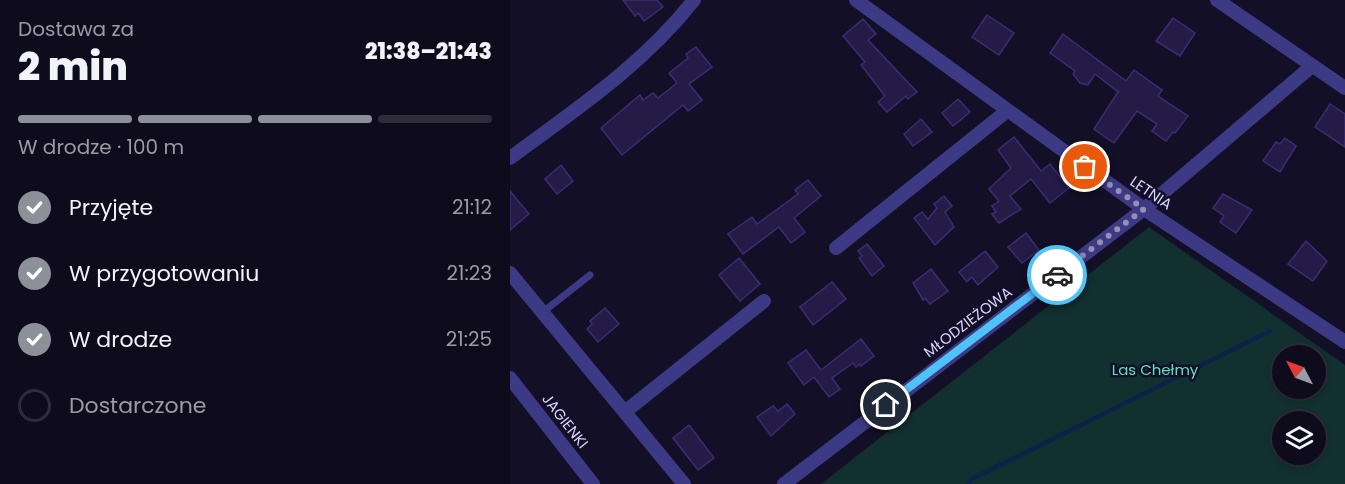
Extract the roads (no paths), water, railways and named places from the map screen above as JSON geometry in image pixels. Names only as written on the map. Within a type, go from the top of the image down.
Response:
[{"type":"street","points":[[510,158],[636,62],[669,32],[694,0]]},
{"type":"street","name":"LETNIA","points":[[856,0],[1144,209],[1345,342]]},
{"type":"street","points":[[1217,0],[1345,88]]},
{"type":"street","name":"MŁODZIEŻOWA","points":[[783,484],[1144,209],[1312,66]]},
{"type":"street","points":[[836,248],[1007,111]]},
{"type":"street","points":[[510,273],[684,484]]},
{"type":"street","points":[[626,411],[764,301]]},
{"type":"street","name":"JAGIENKI","points":[[510,378],[593,484]]},
{"type":"lane","points":[[543,312],[590,275]]},
{"type":"waterway","points":[[967,484],[972,479],[1270,331]]},
{"type":"park label","name":"Las Chełmy","points":[[1155,370]]}]
